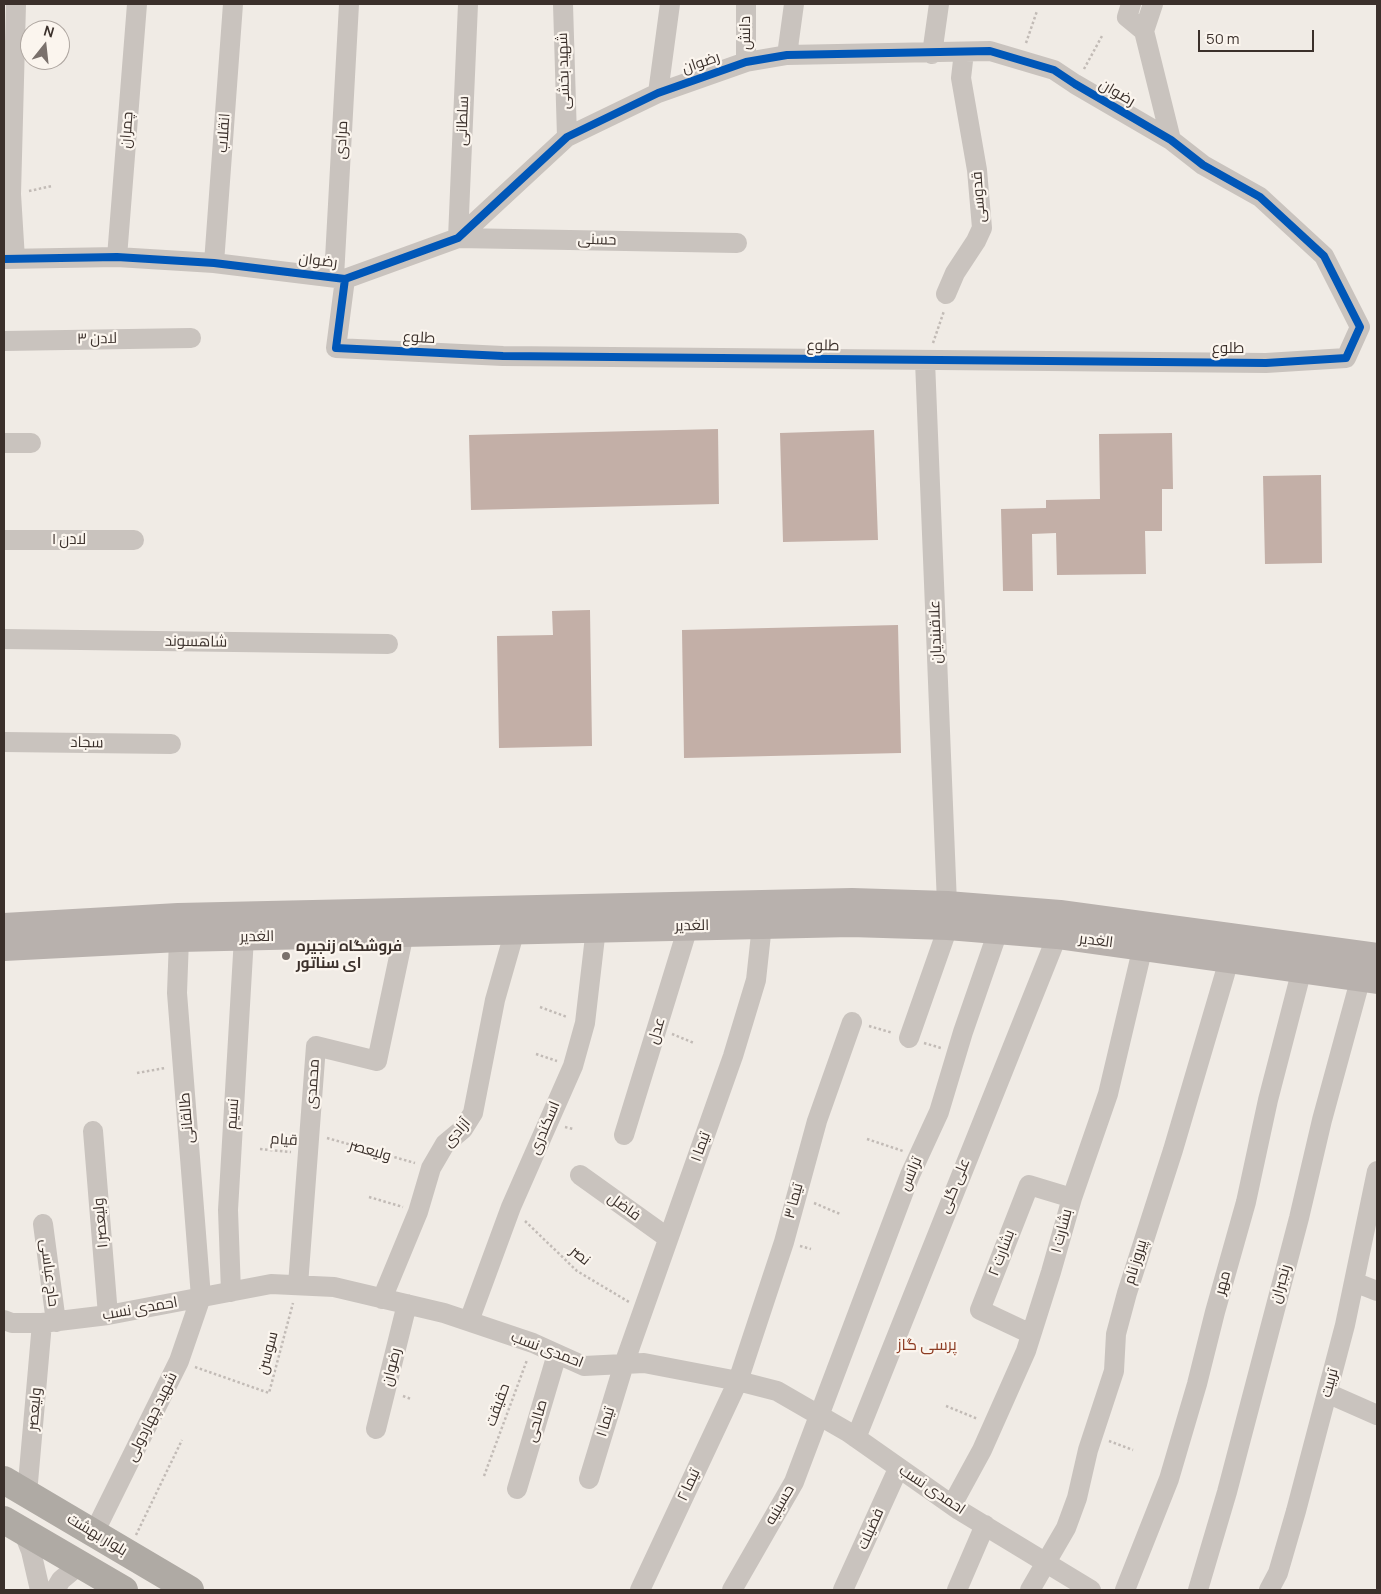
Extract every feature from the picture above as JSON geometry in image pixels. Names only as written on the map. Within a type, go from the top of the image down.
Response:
[{"type":"highway","name":"بلوار بهشت","points":[[4,1480],[190,1590]]},
{"type":"highway","points":[[13,1525],[124,1590]]},
{"type":"main road","name":"الغدیر","points":[[4,926],[178,916],[852,901],[948,915],[998,931],[1143,946],[1369,979]]},
{"type":"main road","name":"الغدیر","points":[[4,948],[244,937],[851,924],[948,915],[1060,913],[1377,956]]},
{"type":"street","points":[[9,259],[16,4]]},
{"type":"street","name":"چمران","points":[[117,257],[137,4]]},
{"type":"street","name":"انقلاب","points":[[214,262],[233,4]]},
{"type":"street","name":"مرادی","points":[[340,278],[350,4]]},
{"type":"street","name":"سلطانی","points":[[458,238],[468,4]]},
{"type":"street","name":"شهید بخشی","points":[[563,4],[567,138]]},
{"type":"street","points":[[658,93],[670,4]]},
{"type":"street","name":"دانش","points":[[746,4],[746,62]]},
{"type":"street","points":[[787,55],[794,4]]},
{"type":"street","points":[[932,54],[939,4]]},
{"type":"street","points":[[1131,4],[1127,17],[1144,31]]},
{"type":"street","points":[[1153,4],[1144,31],[1171,140]]},
{"type":"street","name":"رضوان","points":[[9,259],[117,257],[214,262],[340,278],[458,238],[567,138],[658,93],[746,62],[787,55],[932,54],[990,51],[1054,70],[1171,140],[1203,166],[1260,197],[1324,256],[1360,327]]},
{"type":"street","name":"قدوسی","points":[[946,294],[955,272],[976,241],[982,228],[977,170],[961,78],[964,52]]},
{"type":"street","name":"حسنی","points":[[458,238],[736,243]]},
{"type":"street","name":"طلوع","points":[[340,278],[336,348],[503,356],[1266,363],[1346,358],[1360,327]]},
{"type":"street","name":"لادن ۳","points":[[4,341],[191,338]]},
{"type":"street","name":"علاقبندیان","points":[[925,361],[948,915]]},
{"type":"street","points":[[4,442],[31,443]]},
{"type":"street","name":"لادن ۱","points":[[4,540],[134,540]]},
{"type":"street","name":"شاهسوند","points":[[4,639],[388,644]]},
{"type":"street","name":"سجاد","points":[[4,742],[171,744]]},
{"type":"street","points":[[909,1038],[948,915]]},
{"type":"street","name":"تیما ۱","points":[[624,1364],[733,1056],[756,980],[762,925]]},
{"type":"street","name":"عدل","points":[[624,1135],[688,926]]},
{"type":"street","name":"اسکندری","points":[[469,1321],[512,1207],[573,1066],[585,1024],[596,928]]},
{"type":"street","name":"آزادی","points":[[382,1298],[418,1212],[431,1168],[445,1144],[463,1130],[473,1112],[495,1000],[515,930]]},
{"type":"street","name":"ترانس","points":[[820,1416],[864,1294],[918,1156],[939,1112],[962,1032],[998,931]]},
{"type":"street","name":"محمدی","points":[[298,1286],[316,1046],[377,1061],[404,933]]},
{"type":"street","name":"علی گلی","points":[[856,1438],[1058,936]]},
{"type":"street","name":"نسیم","points":[[231,1292],[228,1210],[244,937]]},
{"type":"street","name":"طالقانی","points":[[179,939],[176,993],[201,1298]]},
{"type":"street","name":"بشارت ۱","points":[[952,1505],[993,1425],[1031,1334],[1072,1198],[1108,1094],[1143,946]]},
{"type":"street","name":"پیروز نام","points":[[1030,1590],[1066,1528],[1114,1371],[1116,1334],[1126,1293],[1173,1150],[1229,960]]},
{"type":"street","name":"مهر","points":[[1125,1590],[1169,1479],[1198,1384],[1217,1303],[1246,1202],[1268,1100],[1302,970]]},
{"type":"street","name":"رنجبران","points":[[1198,1590],[1224,1501],[1297,1226],[1322,1120],[1369,979]]},
{"type":"street","name":"تیما ۳","points":[[738,1381],[784,1242],[795,1195],[817,1121],[852,1022]]},
{"type":"street","name":"ولیعصر ۱","points":[[93,1131],[108,1316]]},
{"type":"street","name":"فاضل","points":[[580,1175],[668,1238]]},
{"type":"street","name":"تربیت","points":[[1269,1590],[1278,1573],[1327,1392],[1376,1183]]},
{"type":"street","name":"بشارت ۲","points":[[1031,1334],[980,1310],[1029,1185],[1072,1198]]},
{"type":"street","name":"حاج عباسی","points":[[43,1224],[49,1323]]},
{"type":"street","points":[[1354,1282],[1377,1291]]},
{"type":"street","name":"احمدی نسب","points":[[4,1320],[12,1323],[49,1323],[108,1316],[271,1284],[334,1288],[407,1304],[469,1321],[533,1343],[584,1366],[644,1363],[738,1381],[777,1391],[820,1416],[856,1438],[952,1505],[1091,1590]]},
{"type":"street","name":"شهید چهاردولی","points":[[94,1533],[179,1361],[201,1298]]},
{"type":"street","name":"رضوان","points":[[376,1429],[407,1304]]},
{"type":"street","name":"ولیعصر","points":[[27,1494],[49,1323]]},
{"type":"street","name":"صالحی","points":[[517,1489],[557,1354]]},
{"type":"street","name":"۱ تیما","points":[[589,1479],[624,1364]]},
{"type":"street","name":"تیما ۲","points":[[640,1590],[738,1381]]},
{"type":"street","points":[[1327,1392],[1377,1415]]},
{"type":"street","name":"حسینیه","points":[[732,1590],[794,1482],[820,1416]]},
{"type":"street","name":"فضیلت","points":[[843,1590],[898,1469]]},
{"type":"street","points":[[13,1525],[31,1551],[40,1590]]},
{"type":"street","points":[[957,1590],[985,1525]]},
{"type":"street","points":[[55,1590],[61,1580],[73,1570],[82,1566]]},
{"type":"path","points":[[1020,60],[1037,11]]},
{"type":"path","points":[[1075,84],[1102,36]]},
{"type":"path","points":[[11,194],[52,186]]},
{"type":"path","points":[[925,361],[943,318],[946,294]]},
{"type":"path","points":[[540,1007],[585,1024]]},
{"type":"path","points":[[657,1029],[694,1043]]},
{"type":"path","points":[[536,1054],[573,1066]]},
{"type":"path","points":[[137,1074],[182,1065]]},
{"type":"path","points":[[867,1139],[918,1156]]},
{"type":"path","points":[[795,1195],[840,1214]]},
{"type":"path","points":[[369,1197],[418,1212]]},
{"type":"path","points":[[946,1406],[993,1425]]},
{"type":"path","points":[[1094,1435],[1132,1450]]},
{"type":"path","points":[[128,1553],[182,1440]]},
{"type":"building","points":[[718,429],[719,504],[471,510],[469,435]]},
{"type":"building","points":[[874,430],[878,540],[783,542],[780,433]]},
{"type":"building","points":[[1172,433],[1173,489],[1162,489],[1162,531],[1145,531],[1146,574],[1057,575],[1056,533],[1032,534],[1033,591],[1003,591],[1001,509],[1046,508],[1046,500],[1100,499],[1099,434]]},
{"type":"building","points":[[1321,475],[1322,563],[1265,564],[1263,476]]},
{"type":"building","points":[[590,610],[592,746],[499,748],[497,636],[553,635],[552,611]]},
{"type":"building","points":[[898,625],[901,753],[684,758],[682,630]]},
{"type":"cycle path","points":[[4,259],[117,257],[214,263],[345,279],[458,238],[567,137],[658,93],[746,62],[787,55],[990,51],[1054,70],[1171,140],[1203,165],[1260,197],[1324,256],[1360,327],[1346,358],[1266,363],[503,356],[336,348],[345,279]]},
{"type":"place","name":"فروشگاه زنجیره ای سناتور","points":[[286,956]]},
{"type":"district","name":"پرسی گاز","points":[[927,1346]]}]
